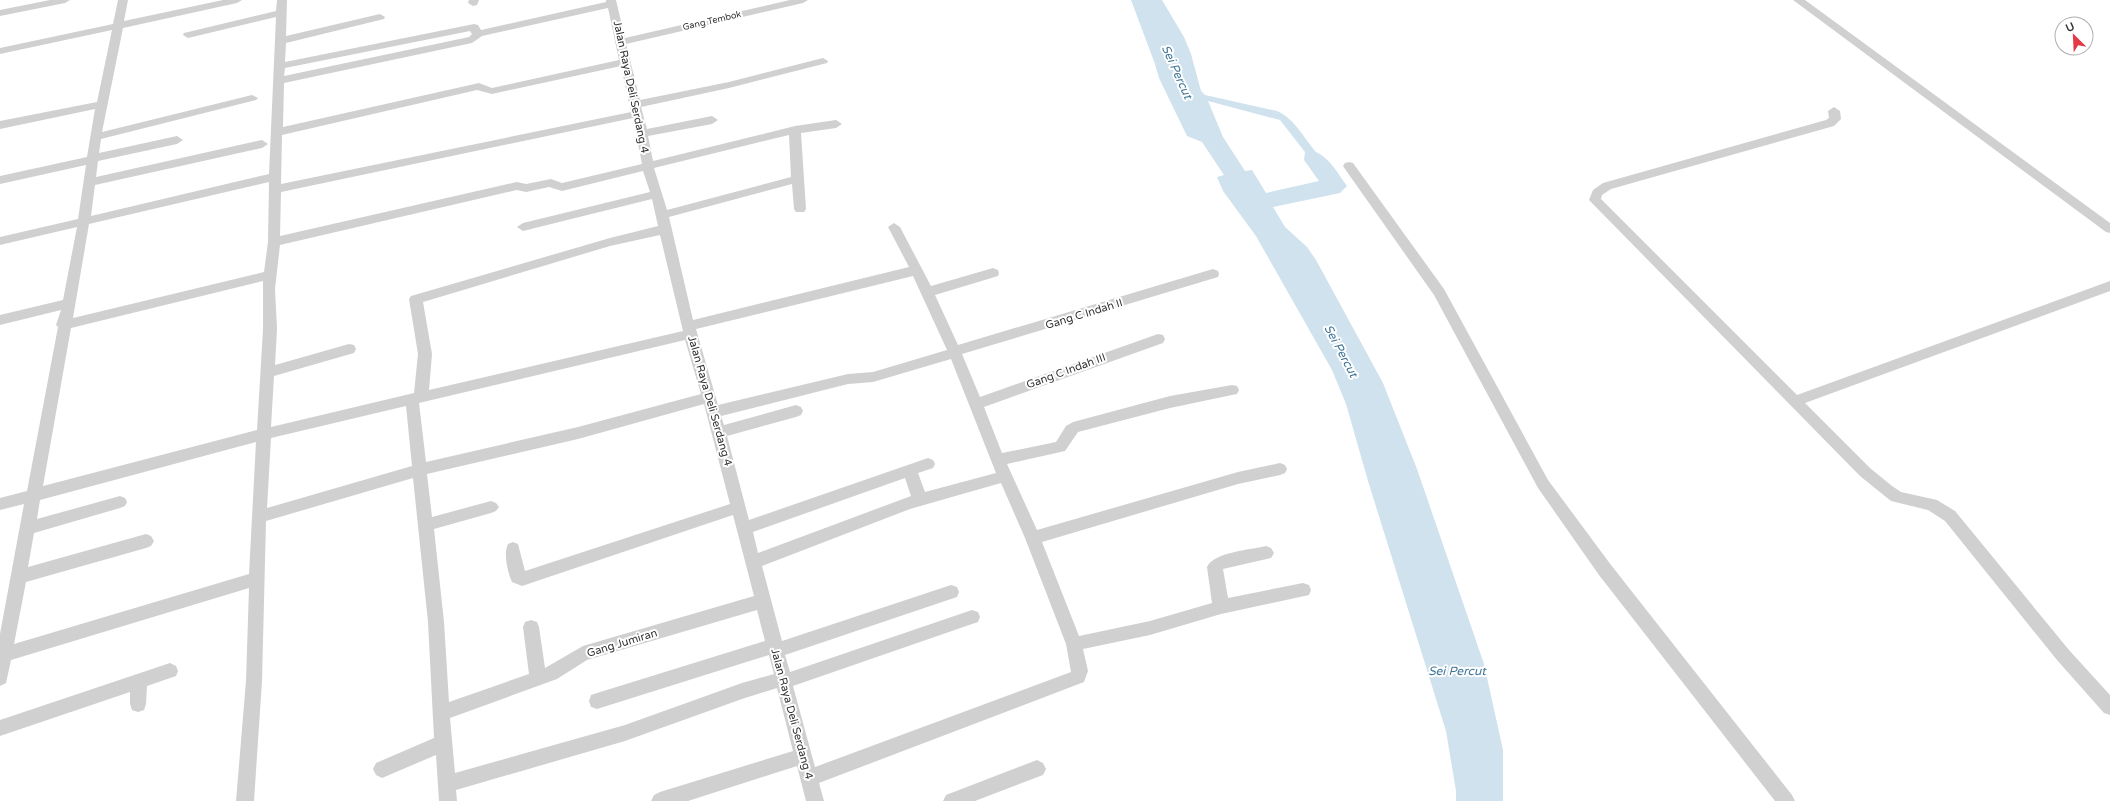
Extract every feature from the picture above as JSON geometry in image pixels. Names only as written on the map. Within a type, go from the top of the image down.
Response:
[{"type":"street","points":[[0,13],[64,0]]},
{"type":"street","points":[[0,678],[3,648],[18,576],[83,222],[96,137],[123,0]]},
{"type":"street","points":[[0,51],[237,0]]},
{"type":"street","points":[[245,801],[254,681],[256,579],[268,372],[270,275],[274,242],[282,0]]},
{"type":"street","name":"Gang Tembok","points":[[621,42],[803,0]]},
{"type":"street","points":[[1798,0],[2110,229]]},
{"type":"street","points":[[279,81],[472,40],[476,38],[477,34],[612,2]]},
{"type":"street","name":"Jalan Raya Deli Serdang 4","points":[[612,2],[648,167],[657,194],[689,330],[720,432],[762,601],[815,801]]},
{"type":"street","points":[[188,35],[281,13]]},
{"type":"street","points":[[280,41],[380,17]]},
{"type":"street","points":[[279,66],[474,27],[477,34]]},
{"type":"street","points":[[0,241],[83,222],[636,109],[823,61]]},
{"type":"street","points":[[278,132],[479,86],[486,90],[492,91],[624,62]]},
{"type":"street","points":[[96,137],[252,98]]},
{"type":"street","points":[[0,125],[103,104]]},
{"type":"street","points":[[1834,111],[1835,119],[1830,123],[1607,186],[1596,193],[1595,200],[1865,472],[1889,492],[1900,498],[1921,500],[1941,509],[1950,516],[2063,655],[2110,707]]},
{"type":"street","points":[[642,134],[712,120]]},
{"type":"street","points":[[274,242],[517,186],[526,188],[551,183],[557,187],[562,187],[795,130],[836,124]]},
{"type":"street","points":[[795,130],[800,209]]},
{"type":"street","points":[[0,180],[177,140]]},
{"type":"street","points":[[90,182],[262,144]]},
{"type":"street","points":[[1349,166],[1439,292],[1543,484],[1605,570],[1786,801]]},
{"type":"street","points":[[797,179],[664,222],[610,242],[416,299],[424,354],[417,400],[419,470],[436,622],[443,743],[448,793],[625,734],[742,691],[783,680],[972,617]]},
{"type":"street","points":[[523,227],[657,194]]},
{"type":"street","points":[[809,778],[1074,679],[1080,672],[1074,644],[1033,538],[998,460],[955,352],[917,270],[894,227]]},
{"type":"street","points":[[0,504],[264,434],[417,400],[917,270]]},
{"type":"street","points":[[927,292],[993,273]]},
{"type":"street","name":"Gang C Indah II","points":[[714,412],[848,379],[867,378],[1213,274]]},
{"type":"street","points":[[63,325],[270,275]]},
{"type":"street","points":[[1795,401],[2110,286]]},
{"type":"street","points":[[0,320],[67,304]]},
{"type":"street","name":"Gang C Indah III","points":[[975,404],[1158,339]]},
{"type":"street","points":[[268,372],[349,349]]},
{"type":"street","points":[[998,460],[1060,447],[1065,444],[1070,431],[1074,428],[1170,402],[1232,390]]},
{"type":"street","points":[[259,517],[419,470],[578,433],[710,397]]},
{"type":"street","points":[[720,432],[796,412]]},
{"type":"street","points":[[744,528],[928,464]]},
{"type":"street","points":[[1033,538],[1238,478],[1280,468]]},
{"type":"street","points":[[910,471],[920,499]]},
{"type":"street","points":[[753,562],[920,499],[1006,476]]},
{"type":"street","points":[[26,529],[120,502]]},
{"type":"street","points":[[425,525],[491,507]]},
{"type":"street","points":[[513,549],[518,577],[522,579],[738,507]]},
{"type":"street","points":[[18,576],[146,541]]},
{"type":"street","points":[[1221,607],[1215,567],[1219,563],[1266,552]]},
{"type":"street","points":[[3,648],[213,594],[256,579]]},
{"type":"street","points":[[1074,644],[1150,628],[1202,614],[1221,607],[1303,590]]},
{"type":"street","points":[[597,701],[775,648],[951,592]]},
{"type":"street","name":"Gang Jumiran","points":[[441,713],[551,674],[583,654],[762,601]]},
{"type":"street","points":[[531,627],[538,678]]},
{"type":"street","points":[[0,728],[170,671]]},
{"type":"street","points":[[138,704],[139,681]]},
{"type":"street","points":[[382,769],[443,743]]},
{"type":"street","points":[[660,801],[803,756]]},
{"type":"street","points":[[952,801],[1037,769]]},
{"type":"water","name":"Sei Percut","points":[[1131,0],[1162,0],[1184,37],[1191,54],[1201,91],[1205,95],[1277,111],[1283,114],[1294,124],[1316,152],[1330,162],[1347,186],[1340,193],[1273,207],[1285,227],[1307,247],[1316,260],[1383,383],[1417,469],[1484,664],[1503,750],[1503,801],[1456,801],[1456,791],[1446,731],[1368,481],[1346,404],[1332,370],[1256,236],[1223,191],[1217,177],[1224,175],[1202,142],[1187,136],[1159,78]],"holes":[[[1208,101],[1280,120],[1305,152],[1304,160],[1319,181],[1266,193],[1252,170],[1245,171],[1223,137]]]}]
